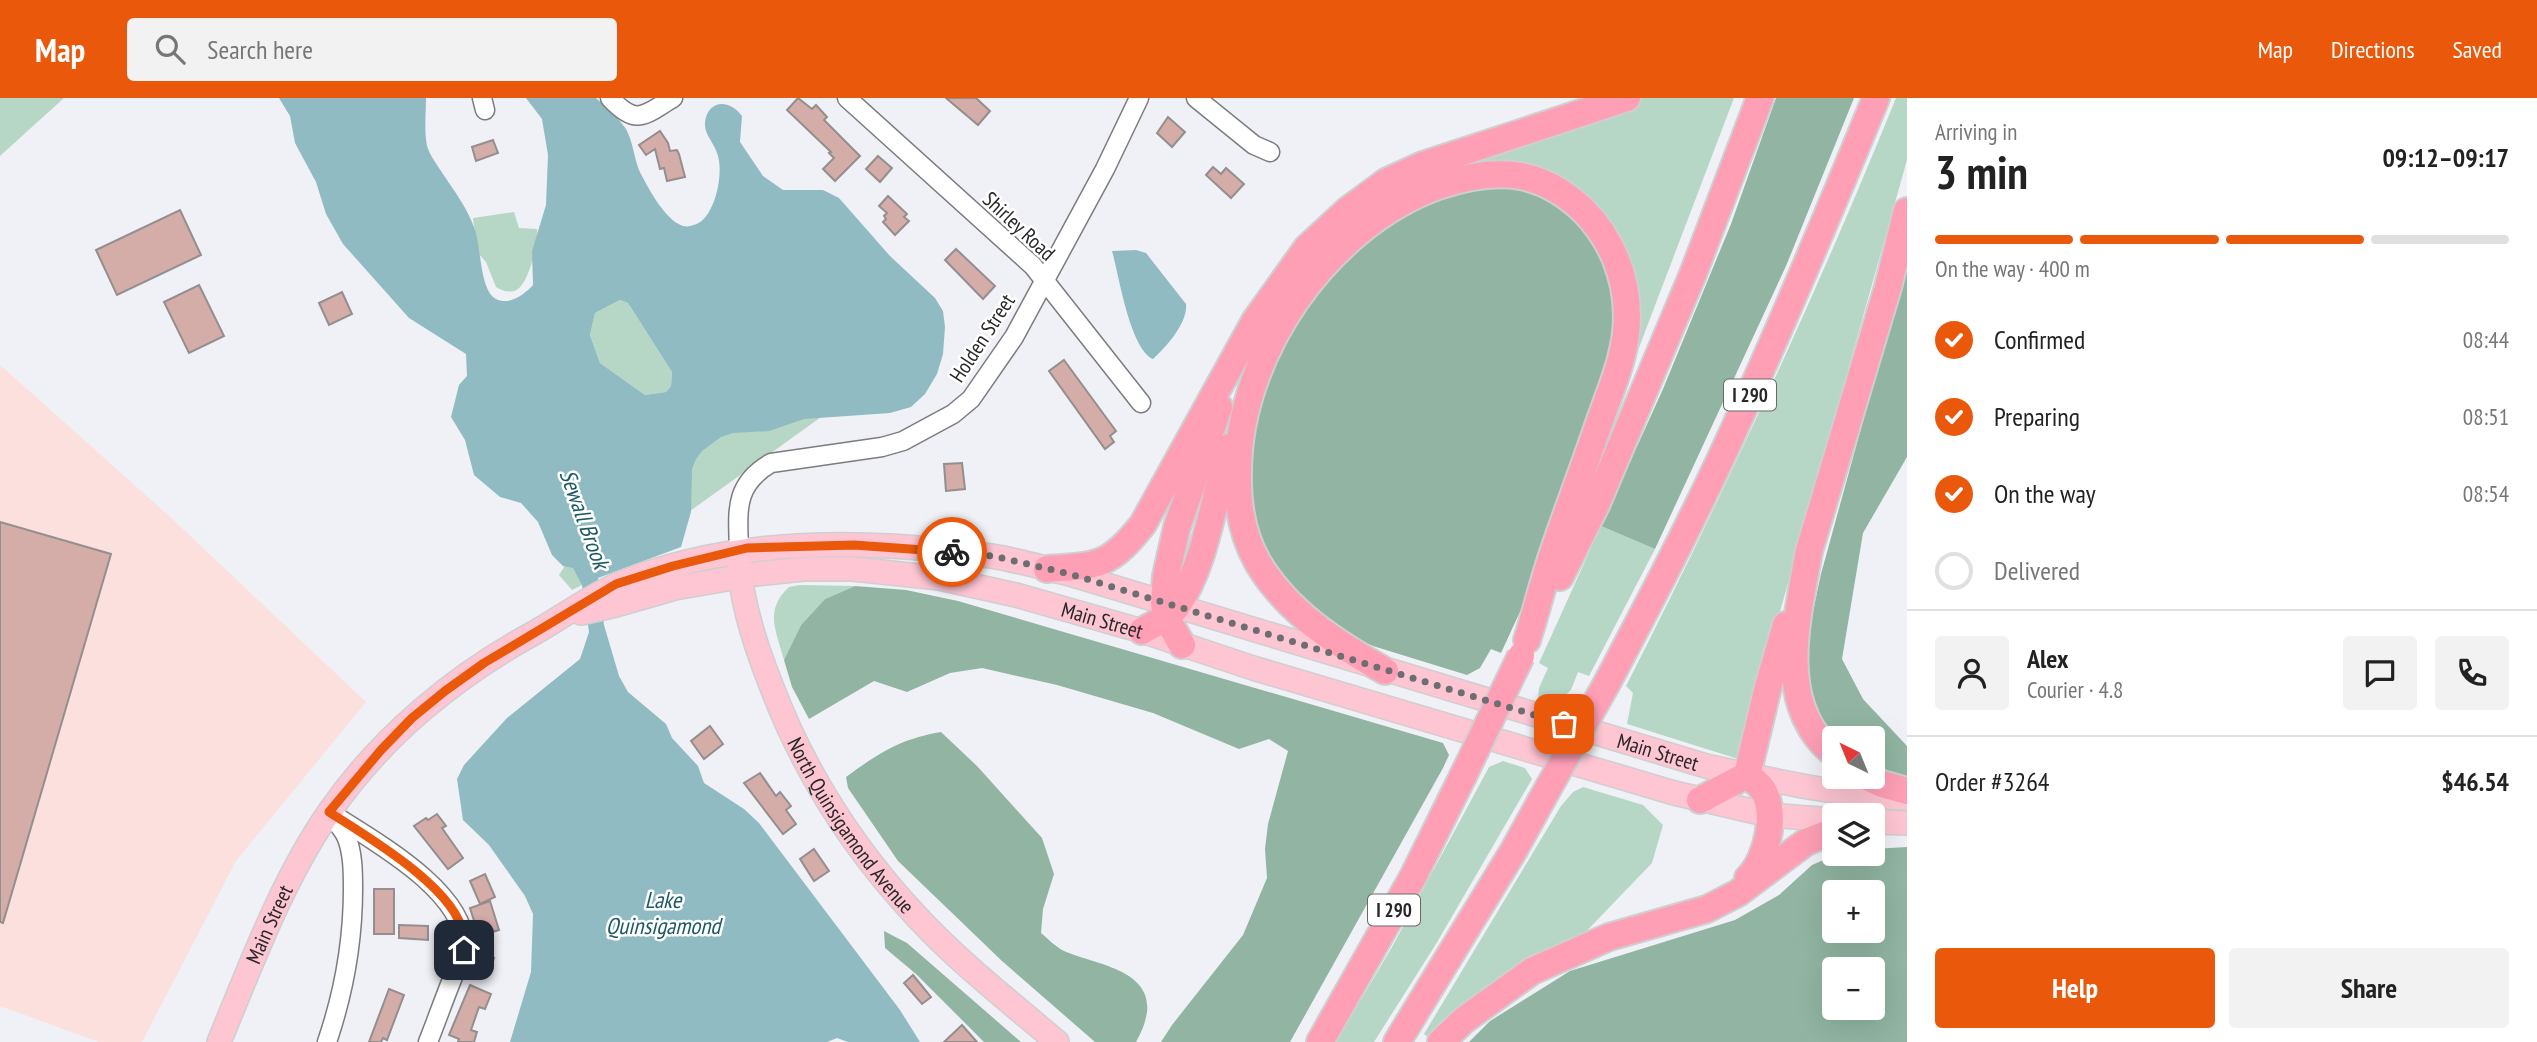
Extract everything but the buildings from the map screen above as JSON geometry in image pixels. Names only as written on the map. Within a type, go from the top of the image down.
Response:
[{"type":"highway","points":[[1047,569],[1097,565],[1131,540],[1143,524],[1188,439],[1267,303],[1307,248],[1348,210],[1386,182],[1423,165],[1627,98]]},
{"type":"highway","name":"I 290","points":[[1320,1042],[1414,875],[1597,503],[1693,274],[1760,98]]},
{"type":"highway","name":"I 290","points":[[1397,1042],[1514,850],[1659,583],[1741,414],[1819,238],[1876,98]]},
{"type":"highway","points":[[1142,631],[1169,609],[1194,573],[1221,471],[1248,395],[1270,343],[1302,293],[1350,239],[1390,209],[1431,189],[1461,178],[1487,173],[1532,179],[1568,196],[1603,233],[1614,251],[1626,297],[1625,344],[1582,476],[1553,554],[1524,648]]},
{"type":"highway","points":[[1700,800],[1747,775],[1768,687],[1888,288],[1907,211]]},
{"type":"highway","points":[[1182,645],[1169,609],[1166,576],[1177,527],[1227,381],[1243,344]]},
{"type":"highway","points":[[1248,395],[1238,454],[1237,489],[1239,509],[1250,548],[1267,576],[1307,620],[1329,638],[1385,671]]},
{"type":"highway","points":[[1809,551],[1795,650],[1794,678],[1805,716],[1822,743]]},
{"type":"highway","points":[[1721,902],[1759,866],[1768,838],[1767,799],[1761,786],[1747,775]]},
{"type":"highway","points":[[1885,784],[1907,792]]},
{"type":"highway","points":[[1441,1042],[1464,1020],[1508,987],[1561,957],[1609,937],[1684,916],[1721,902],[1755,881],[1806,842],[1822,836]]},
{"type":"main road","name":"Main Street","points":[[219,1042],[262,939],[299,863],[329,812],[381,750],[437,698],[484,663],[564,616],[616,595],[666,568],[739,551],[767,547],[854,545],[993,556],[1047,569],[1169,609],[1673,757],[1796,785],[1882,797],[1907,797]]},
{"type":"main road","name":"North Quinsigamond Avenue","points":[[739,551],[740,576],[756,646],[781,713],[808,769],[848,832],[919,919],[1058,1042]]},
{"type":"main road","name":"Main Street","points":[[616,595],[803,569],[853,569],[939,578],[1016,595],[1142,631],[1700,800],[1769,816],[1822,819]]},
{"type":"main road","points":[[1885,822],[1907,823]]},
{"type":"street","points":[[610,98],[622,111],[636,117],[649,115],[673,98]]},
{"type":"street","name":"Shirley Road","points":[[847,98],[1033,266],[1141,403]]},
{"type":"street","name":"Holden Street","points":[[739,551],[740,495],[757,471],[771,463],[882,447],[904,441],[953,414],[971,399],[1014,337],[1105,169],[1139,98]]},
{"type":"street","points":[[1196,98],[1254,145],[1269,152]]},
{"type":"street","points":[[327,1042],[338,1010],[349,961],[353,900],[350,852],[346,837],[329,812]]},
{"type":"street","points":[[329,812],[423,877],[454,913],[463,932],[464,950],[428,1042]]},
{"type":"shaded area","points":[[0,365],[167,514],[366,702],[236,861],[142,1042],[99,1042],[0,1006]]},
{"type":"green space","points":[[0,98],[64,98],[0,156]]},
{"type":"green space","points":[[1634,98],[1734,98],[1632,366],[1631,293],[1439,175]]},
{"type":"green space","points":[[1776,98],[1854,98],[1786,266],[1655,549],[1601,526],[1663,389],[1731,224]]},
{"type":"green space","points":[[1896,98],[1907,98],[1907,160],[1740,754],[1735,758],[1627,724],[1633,693],[1626,686],[1767,395]]},
{"type":"green space","points":[[1461,184],[1530,188],[1576,215],[1609,268],[1615,339],[1537,575],[1501,653],[1491,649],[1480,668],[1467,675],[1373,646],[1346,634],[1317,615],[1264,558],[1242,474],[1276,343],[1362,236]]},
{"type":"green space","points":[[514,212],[519,228],[537,229],[537,235],[526,278],[518,289],[510,292],[496,287],[486,262],[477,252],[473,218]]},
{"type":"green space","points":[[1907,261],[1907,457],[1863,533],[1842,659],[1863,699],[1907,746],[1907,776],[1893,774],[1885,769],[1885,726],[1825,726],[1818,720],[1809,686],[1808,634],[1821,574]]},
{"type":"green space","points":[[620,300],[628,303],[672,372],[671,386],[666,392],[645,395],[600,363],[590,335],[595,313]]},
{"type":"green space","points":[[849,397],[598,577],[572,590],[559,575],[577,547],[706,434]]},
{"type":"green space","points":[[1601,526],[1655,549],[1589,676],[1578,672],[1571,690],[1556,704],[1538,698],[1539,688],[1548,668],[1539,663]]},
{"type":"green space","points":[[855,586],[825,599],[801,625],[784,660],[775,630],[774,612],[781,596],[789,587]]},
{"type":"green space","points":[[855,586],[906,590],[958,601],[1443,743],[1449,755],[1443,768],[1290,1042],[1161,1042],[1243,935],[1267,878],[1265,849],[1268,824],[1288,751],[1269,739],[1239,749],[1153,713],[1057,685],[982,668],[950,673],[907,692],[874,681],[809,719],[792,687],[784,660],[801,625],[825,599]]},
{"type":"green space","points":[[941,732],[977,766],[1042,838],[1054,874],[1043,909],[1041,933],[1062,950],[1117,970],[1140,986],[1146,997],[1147,1012],[1136,1042],[1095,1042],[1002,961],[898,861],[848,788],[846,777],[880,754],[902,743]]},
{"type":"green space","points":[[1503,761],[1525,768],[1532,779],[1436,944],[1374,1042],[1336,1042],[1392,947],[1489,767]]},
{"type":"green space","points":[[1583,787],[1643,805],[1663,825],[1652,863],[1579,939],[1462,1007],[1428,1037],[1424,1034],[1561,806],[1573,792]]},
{"type":"green space","points":[[1907,847],[1907,1042],[1469,1042],[1490,1021],[1570,971],[1735,920],[1779,895],[1812,865],[1822,861],[1822,866],[1885,866],[1885,848]]},
{"type":"green space","points":[[884,931],[907,943],[1021,1042],[984,1042],[916,974],[885,948]]},
{"type":"water","name":"Lake Quinsigamond","points":[[279,98],[426,98],[428,150],[472,222],[487,287],[496,299],[506,301],[521,295],[533,285],[532,251],[546,205],[548,155],[542,119],[526,98],[596,98],[626,129],[639,170],[648,186],[667,215],[682,226],[697,224],[704,218],[715,197],[720,174],[719,159],[705,123],[714,106],[725,104],[742,116],[740,142],[763,176],[783,190],[823,190],[839,198],[890,256],[935,298],[943,311],[943,354],[937,374],[925,394],[911,407],[890,413],[804,419],[769,431],[733,433],[721,437],[702,451],[692,469],[691,512],[681,547],[598,578],[604,625],[619,676],[628,692],[666,724],[672,738],[698,766],[704,783],[744,809],[759,823],[900,1010],[920,1042],[848,1042],[837,1038],[827,1042],[510,1042],[531,972],[533,914],[525,896],[489,845],[463,820],[457,779],[464,765],[507,718],[580,659],[589,632],[582,585],[573,568],[563,566],[552,555],[538,522],[521,503],[500,497],[474,475],[465,440],[451,417],[459,385],[467,376],[466,354],[409,318],[343,244],[326,214],[316,182],[295,143],[290,116]],"holes":[[[620,300],[628,303],[672,372],[671,386],[666,392],[645,395],[600,363],[590,335],[595,313]]]},
{"type":"water","points":[[1136,250],[1146,253],[1186,304],[1180,327],[1153,359],[1145,352],[1132,327],[1112,251]]},
{"type":"way so far","points":[[952,552],[993,556],[1070,574],[1564,724]]},
{"type":"route","points":[[464,950],[463,932],[454,913],[440,894],[400,859],[329,812],[381,750],[412,718],[445,691],[520,640],[616,584],[653,571],[747,548],[854,545],[952,552]]},
{"type":"water label","name":"Sewall Brook","points":[[585,519]]}]
